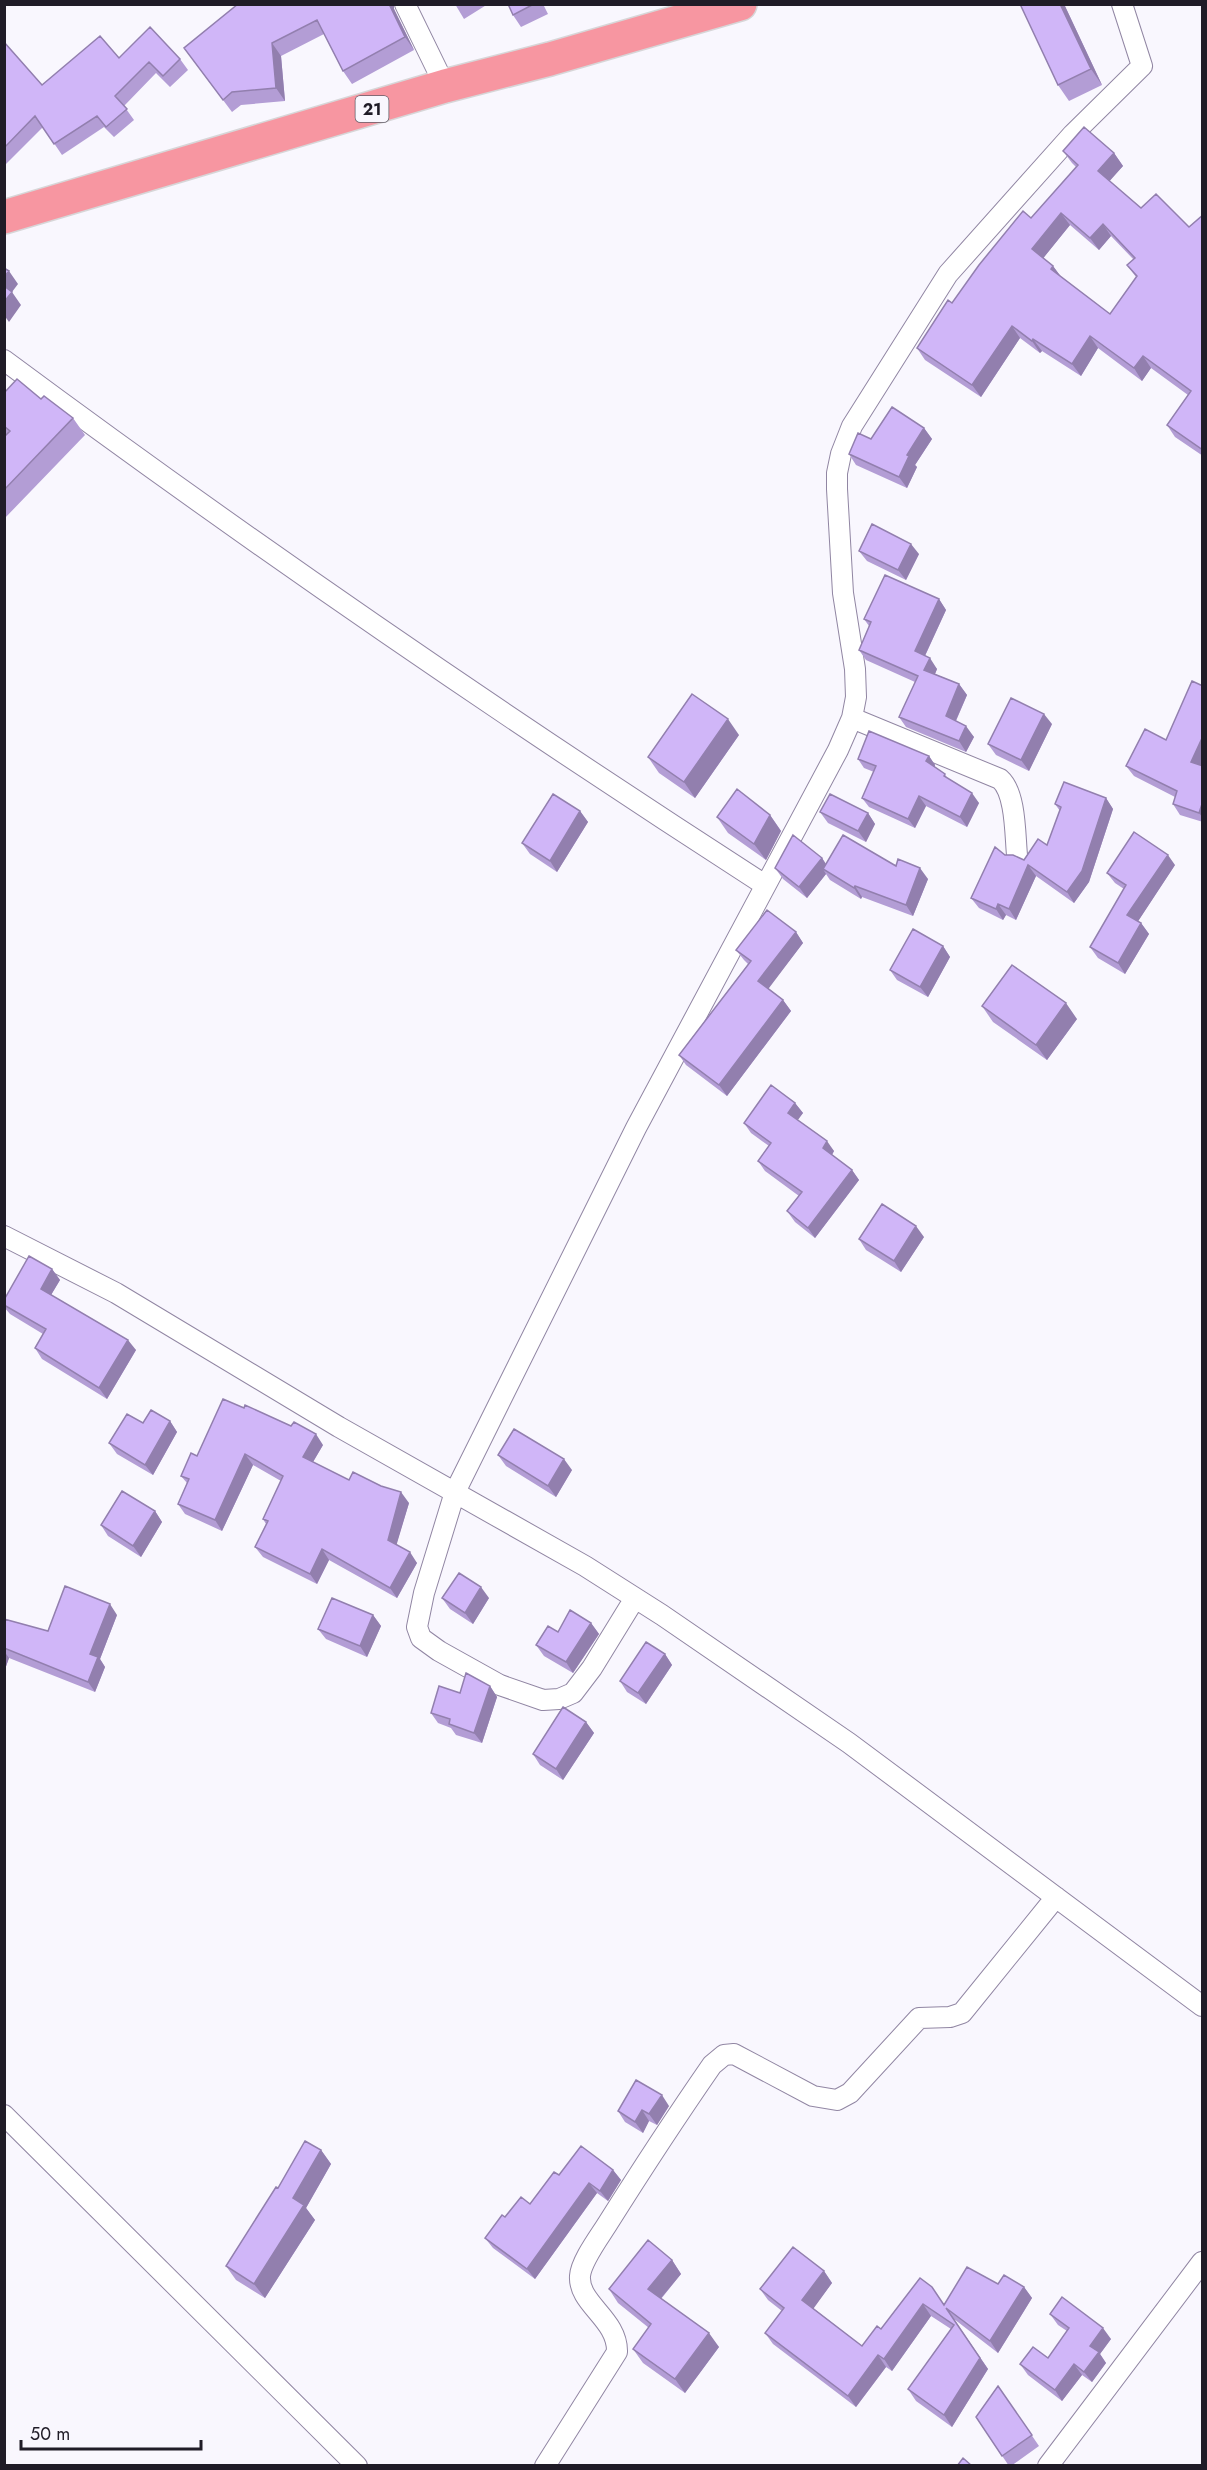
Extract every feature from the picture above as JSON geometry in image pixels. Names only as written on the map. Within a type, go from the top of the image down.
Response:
[{"type":"highway","name":"21","points":[[4,217],[445,86],[550,59],[740,4]]},
{"type":"street","points":[[405,4],[445,86]]},
{"type":"street","points":[[635,1598],[592,1668],[573,1693],[559,1699],[543,1700],[500,1685],[439,1651],[421,1638],[417,1627],[424,1593],[455,1492],[636,1128],[838,750],[852,718],[856,697],[855,669],[843,593],[837,499],[837,473],[846,439],[948,274],[1073,134],[1142,66],[1122,4]]},
{"type":"street","points":[[4,360],[137,458],[372,622],[597,776],[765,885]]},
{"type":"street","points":[[852,718],[1000,779],[1007,785],[1013,809],[1017,855]]},
{"type":"street","points":[[4,1236],[116,1293],[339,1427],[585,1566],[635,1598],[849,1743],[1203,2007]]},
{"type":"street","points":[[545,2466],[617,2352],[614,2335],[608,2322],[585,2294],[580,2273],[590,2252],[658,2142],[712,2065],[724,2055],[734,2054],[813,2096],[837,2100],[849,2093],[919,2018],[950,2017],[962,2013],[1056,1898]]},
{"type":"street","points":[[4,2115],[357,2466]]},
{"type":"street","points":[[1048,2466],[1203,2262]]},
{"type":"building","points":[[238,4],[389,4],[405,37],[343,71],[317,20],[272,43],[276,88],[232,92],[223,100],[184,48]]},
{"type":"building","points":[[508,4],[534,4],[513,15]]},
{"type":"building","points":[[1020,4],[1060,4],[1091,69],[1058,85]]},
{"type":"building","points":[[150,27],[180,59],[163,76],[149,62],[115,96],[127,109],[106,127],[97,116],[54,144],[35,116],[4,148],[4,42],[42,85],[100,36],[119,58]]},
{"type":"building","points":[[1084,127],[1114,153],[1098,171],[1141,208],[1156,194],[1189,227],[1203,215],[1203,450],[1167,425],[1191,391],[1143,356],[1134,368],[1090,336],[1072,364],[1033,339],[1032,341],[1012,326],[972,385],[917,348],[948,300],[952,303],[979,265],[1023,211],[1031,218],[1078,165],[1063,151]],"holes":[[[1061,213],[1090,238],[1103,224],[1135,258],[1127,265],[1137,276],[1110,314],[1051,269],[1053,266],[1032,249]]]},
{"type":"building","points":[[4,286],[12,292],[4,302]]},
{"type":"building","points":[[17,379],[41,399],[44,396],[73,418],[4,490],[4,437],[10,431],[4,426],[4,393]]},
{"type":"building","points":[[892,407],[924,428],[907,455],[909,456],[899,477],[849,454],[858,433],[871,439]]},
{"type":"building","points":[[872,524],[911,544],[898,570],[859,551]]},
{"type":"building","points":[[885,575],[939,599],[915,651],[930,658],[924,670],[959,684],[946,716],[966,726],[959,741],[899,717],[918,676],[859,650],[871,622],[864,619]]},
{"type":"building","points":[[1192,681],[1203,686],[1203,736],[1191,762],[1203,766],[1203,801],[1199,813],[1173,804],[1177,791],[1126,766],[1145,729],[1166,740]]},
{"type":"building","points":[[692,694],[728,719],[684,782],[648,757]]},
{"type":"building","points":[[1011,698],[1044,714],[1021,760],[988,744]]},
{"type":"building","points":[[869,731],[929,756],[926,761],[945,774],[944,776],[972,793],[960,817],[919,796],[908,819],[862,798],[876,766],[858,759]]},
{"type":"building","points":[[1064,782],[1106,798],[1082,871],[1067,892],[1028,865],[1009,909],[998,904],[996,909],[971,898],[995,847],[1005,855],[1013,855],[1024,860],[1038,839],[1047,845],[1061,807],[1055,804]]},
{"type":"building","points":[[737,789],[770,815],[754,844],[717,817]]},
{"type":"building","points":[[553,794],[580,811],[550,861],[522,843]]},
{"type":"building","points":[[830,794],[868,813],[858,831],[820,812]]},
{"type":"building","points":[[1134,832],[1168,855],[1127,915],[1141,923],[1118,963],[1090,947],[1126,885],[1107,873]]},
{"type":"building","points":[[793,835],[822,858],[799,887],[775,868]]},
{"type":"building","points":[[843,835],[896,866],[898,859],[920,868],[906,905],[855,886],[854,888],[823,869]]},
{"type":"building","points":[[767,910],[796,932],[758,981],[783,1000],[719,1085],[679,1055],[751,961],[736,950]]},
{"type":"building","points":[[913,929],[943,946],[920,987],[890,970]]},
{"type":"building","points":[[1012,965],[1066,1003],[1036,1045],[982,1006]]},
{"type":"building","points":[[771,1085],[795,1103],[788,1113],[827,1141],[823,1148],[852,1170],[808,1228],[787,1211],[802,1192],[758,1161],[771,1143],[744,1123]]},
{"type":"building","points":[[882,1204],[916,1226],[894,1261],[859,1239]]},
{"type":"building","points":[[29,1256],[52,1269],[41,1289],[128,1340],[99,1388],[35,1348],[46,1329],[4,1305],[4,1300]]},
{"type":"building","points":[[223,1399],[244,1408],[245,1405],[291,1426],[294,1422],[316,1434],[303,1457],[349,1480],[353,1472],[381,1486],[401,1492],[388,1540],[410,1552],[390,1588],[322,1549],[310,1574],[255,1547],[268,1521],[263,1519],[283,1476],[245,1454],[215,1520],[178,1504],[189,1479],[181,1476],[191,1453],[197,1456]]},
{"type":"building","points":[[151,1410],[170,1421],[145,1465],[109,1443],[127,1414],[143,1423]]},
{"type":"building","points":[[514,1429],[564,1459],[548,1486],[498,1455]]},
{"type":"building","points":[[122,1491],[155,1511],[133,1546],[101,1525]]},
{"type":"building","points":[[459,1573],[481,1587],[465,1613],[442,1598]]},
{"type":"building","points":[[65,1586],[110,1604],[90,1654],[98,1657],[88,1682],[4,1648],[4,1619],[48,1631]]},
{"type":"building","points":[[332,1598],[373,1615],[360,1646],[318,1629]]},
{"type":"building","points":[[570,1610],[591,1623],[566,1662],[536,1645],[548,1626],[558,1632]]},
{"type":"building","points":[[646,1642],[665,1654],[638,1693],[620,1681]]},
{"type":"building","points":[[466,1673],[490,1686],[474,1733],[449,1724],[450,1719],[431,1713],[439,1686],[460,1693]]},
{"type":"building","points":[[563,1707],[586,1722],[556,1769],[533,1754]]},
{"type":"building","points":[[636,2080],[662,2095],[649,2114],[642,2110],[635,2122],[618,2111]]},
{"type":"building","points":[[305,2141],[321,2150],[293,2198],[304,2205],[254,2284],[226,2266],[276,2187],[278,2188]]},
{"type":"building","points":[[581,2146],[613,2170],[600,2191],[589,2183],[527,2269],[485,2238],[502,2215],[505,2217],[521,2197],[530,2204],[554,2172],[559,2175]]},
{"type":"building","points":[[648,2240],[672,2260],[648,2289],[709,2333],[675,2379],[633,2349],[651,2324],[609,2289]]},
{"type":"building","points":[[793,2247],[824,2271],[802,2300],[862,2346],[877,2326],[881,2329],[920,2278],[932,2287],[944,2305],[967,2267],[998,2284],[1004,2275],[1024,2287],[990,2341],[946,2308],[980,2358],[944,2415],[908,2389],[954,2325],[923,2304],[884,2359],[878,2355],[848,2396],[765,2333],[784,2308],[760,2289]]},
{"type":"building","points":[[1062,2297],[1103,2328],[1090,2346],[1099,2352],[1084,2372],[1074,2364],[1055,2390],[1020,2364],[1033,2347],[1048,2358],[1069,2328],[1050,2314]]},
{"type":"building","points":[[998,2386],[1032,2435],[1002,2456],[976,2417]]},
{"type":"building","points":[[963,2458],[972,2466],[957,2466]]}]
